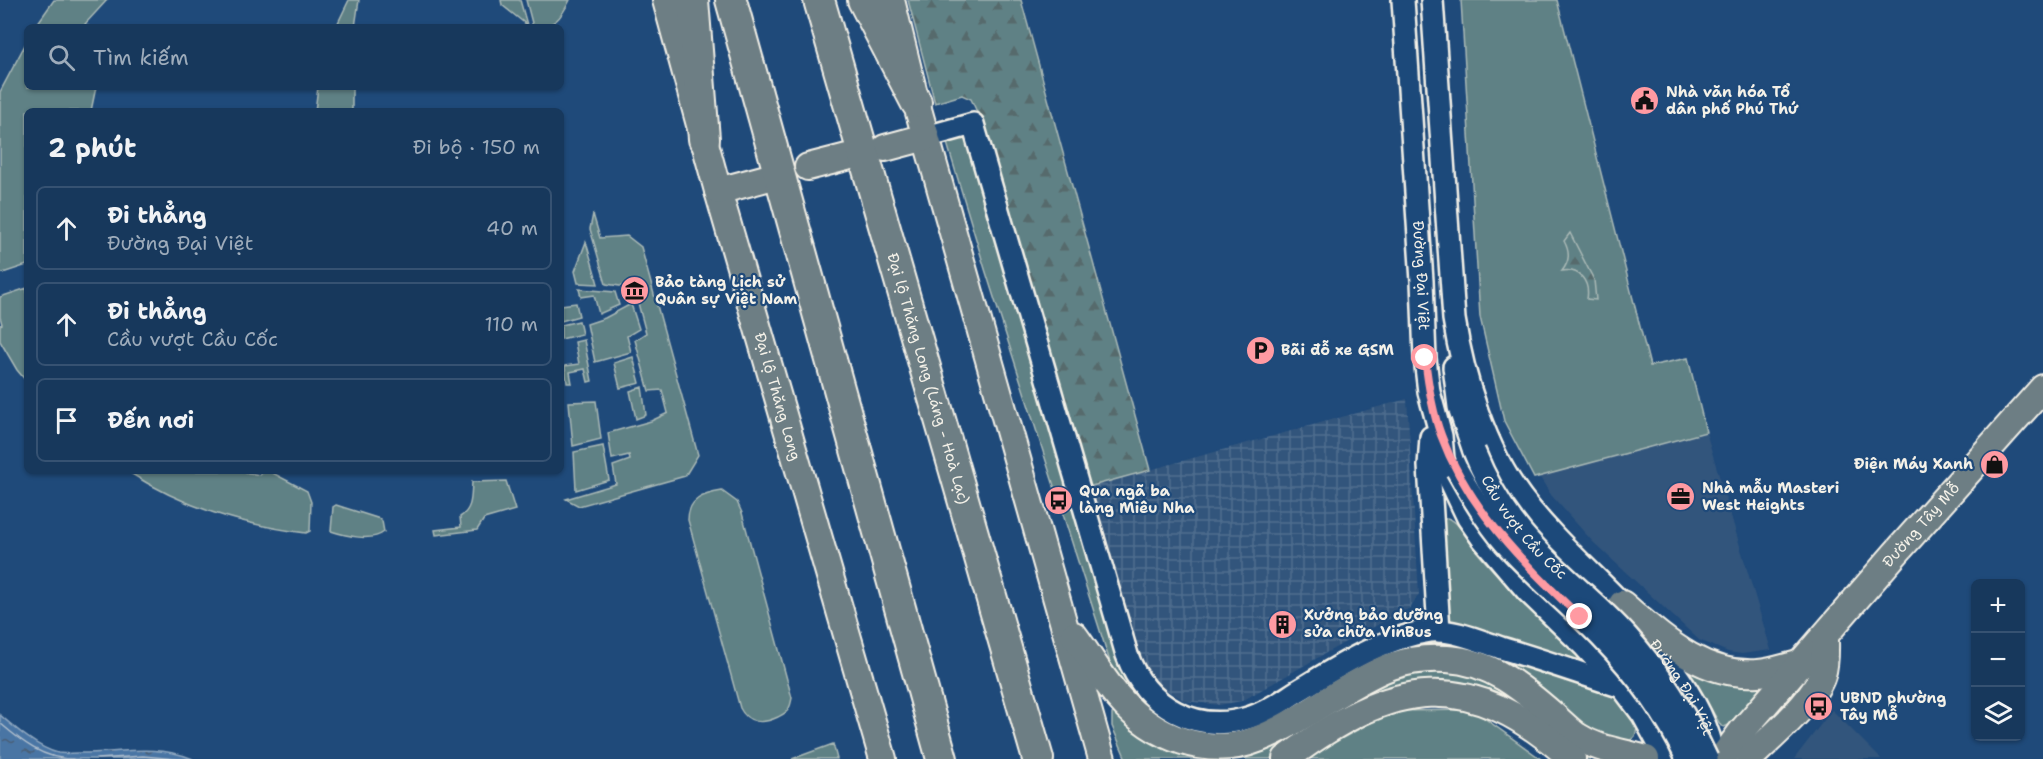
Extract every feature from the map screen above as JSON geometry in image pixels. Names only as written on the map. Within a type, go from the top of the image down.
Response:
[{"type":"highway","points":[[693,0],[704,139]]},
{"type":"highway","points":[[730,0],[942,759]]},
{"type":"highway","name":"Đại lộ Thăng Long (Láng - Hoà Lạc)","points":[[819,0],[1038,759]]},
{"type":"highway","points":[[863,0],[916,102]]},
{"type":"main road","name":"Đại lộ Thăng Long","points":[[666,0],[718,191],[883,759]]},
{"type":"main road","points":[[891,0],[916,102],[1102,759]]},
{"type":"main road","points":[[885,148],[926,137]]},
{"type":"main road","points":[[808,167],[847,157]]},
{"type":"main road","points":[[718,191],[774,176]]},
{"type":"main road","name":"Đường Tây Mỗ","points":[[1715,758],[1803,663],[1887,563],[2043,388]]},
{"type":"main road","points":[[1622,604],[1659,636],[1698,662],[1716,670],[1739,674],[1760,673],[1803,663]]},
{"type":"main road","points":[[1064,620],[1119,698],[1135,714],[1152,726],[1168,736],[1185,742],[1208,747],[1230,747],[1257,740],[1377,670],[1399,662],[1432,658],[1475,663],[1501,675],[1583,739],[1598,748],[1646,759]]},
{"type":"main road","points":[[1749,759],[1814,691],[1822,676],[1826,658],[1825,638]]},
{"type":"main road","points":[[1286,759],[1344,721],[1384,701],[1420,693],[1467,696],[1512,716],[1536,730],[1572,759]]},
{"type":"main road","points":[[1685,759],[1696,755],[1715,758]]},
{"type":"street","name":"Đường Đại Việt","points":[[1403,0],[1425,358],[1441,436],[1443,459],[1450,480],[1468,518],[1482,538],[1528,592],[1585,646],[1622,687],[1643,715],[1667,759]]},
{"type":"street","name":"Đường Đại Việt","points":[[1432,0],[1454,319],[1459,351],[1492,445],[1504,472],[1520,496],[1547,529],[1622,604],[1686,687],[1711,740],[1715,758]]},
{"type":"street","points":[[926,137],[973,124],[1127,655],[1141,683],[1160,703],[1182,715],[1207,722],[1243,720],[1263,713],[1308,684],[1369,650],[1396,639],[1439,631],[1467,637],[1622,687]]},
{"type":"street","name":"Cầu vượt Cầu Cốc","points":[[1454,319],[1454,373],[1459,407],[1484,477],[1522,534],[1627,636],[1665,683],[1692,728],[1715,758]]},
{"type":"street","points":[[1434,409],[1429,466],[1439,631]]},
{"type":"street","name":"Cầu vượt Cầu Cốc","points":[[1441,436],[1457,470],[1488,520],[1504,541],[1600,636],[1639,680],[1674,732],[1685,759]]},
{"type":"shaded area","points":[[1407,399],[1419,594],[1410,608],[1242,701],[1219,705],[1185,701],[1157,684],[1147,674],[1139,660],[1088,487]]},
{"type":"shaded area","points":[[1706,432],[1771,650],[1742,654],[1728,652],[1699,640],[1593,542],[1551,495],[1539,476]]},
{"type":"shaded area","points":[[1832,710],[1881,759],[1794,759]]},
{"type":"green space","points":[[54,0],[107,0],[85,24],[37,24]]},
{"type":"green space","points":[[349,0],[359,0],[355,24],[337,24]]},
{"type":"green space","points":[[501,0],[520,0],[527,24],[526,24],[502,5]]},
{"type":"green space","points":[[526,0],[570,0],[564,12],[552,23],[532,24]]},
{"type":"green space","points":[[908,0],[1021,0],[1150,470],[1088,487],[977,112],[971,99],[962,95],[935,103]]},
{"type":"green space","points":[[1461,0],[1557,0],[1650,366],[1688,358],[1706,432],[1534,478],[1504,421],[1480,317]]},
{"type":"green space","points":[[24,47],[24,90],[95,90],[92,108],[24,108],[24,266],[0,274],[0,92]]},
{"type":"green space","points":[[318,90],[352,90],[352,108],[315,108]]},
{"type":"green space","points":[[959,139],[967,142],[1127,680],[1144,703],[1171,722],[1185,728],[1204,732],[1241,730],[1257,725],[1395,646],[1434,640],[1457,642],[1613,694],[1636,722],[1635,736],[1629,742],[1600,737],[1459,649],[1245,738],[1175,733],[1117,684],[947,143]]},
{"type":"green space","points":[[593,214],[600,238],[627,236],[641,247],[698,455],[685,476],[579,506],[566,499],[616,484],[613,466],[630,460],[629,455],[612,459],[608,433],[651,421],[668,413],[662,390],[649,391],[635,340],[646,333],[634,288],[606,284],[590,229]]},
{"type":"green space","points":[[1570,233],[1594,280],[1596,300],[1587,299],[1587,287],[1579,274],[1562,271],[1567,264],[1568,256],[1564,241]]},
{"type":"green space","points":[[586,242],[598,284],[578,283],[575,271]]},
{"type":"green space","points":[[24,289],[24,378],[0,341],[0,325],[2,324],[0,297]]},
{"type":"green space","points":[[579,289],[615,292],[619,305],[599,314],[594,295],[581,297]]},
{"type":"green space","points":[[576,303],[579,316],[564,320],[564,305]]},
{"type":"green space","points":[[631,304],[639,329],[627,336],[631,352],[595,362],[587,324],[605,318]]},
{"type":"green space","points":[[579,321],[582,334],[564,338],[564,324]]},
{"type":"green space","points":[[584,340],[592,381],[588,382],[585,369],[570,372],[572,383],[567,383],[565,366],[579,364],[575,342]]},
{"type":"green space","points":[[633,357],[640,383],[620,388],[614,363]]},
{"type":"green space","points":[[642,387],[646,415],[636,419],[630,391]]},
{"type":"green space","points":[[596,401],[601,439],[573,446],[569,402]]},
{"type":"green space","points":[[603,446],[609,480],[576,490],[574,452]]},
{"type":"green space","points":[[132,474],[275,474],[307,491],[311,502],[310,531],[306,533],[281,529],[235,519],[191,505]]},
{"type":"green space","points":[[506,481],[515,510],[484,519],[477,530],[436,535],[435,530],[461,527],[460,517],[469,506],[472,482]]},
{"type":"green space","points":[[722,491],[737,502],[742,513],[792,698],[786,713],[767,721],[752,720],[740,708],[688,520],[694,502],[703,496]]},
{"type":"green space","points":[[336,505],[380,519],[384,532],[373,537],[366,537],[331,531],[333,507]]},
{"type":"green space","points":[[1447,518],[1460,527],[1477,552],[1526,604],[1578,653],[1578,658],[1573,661],[1449,623],[1441,522]]},
{"type":"green space","points":[[1685,665],[1764,685],[1761,693],[1731,724],[1724,727],[1721,726]]},
{"type":"green space","points":[[1405,670],[1473,671],[1610,759],[1582,759],[1514,704],[1485,690],[1462,683],[1440,680],[1415,681],[1387,688],[1363,698],[1282,748],[1270,759],[1126,759],[1112,726],[1112,714],[1115,712],[1140,734],[1169,749],[1190,756]]},
{"type":"green space","points":[[1473,710],[1541,759],[1304,759],[1392,711]]},
{"type":"green space","points":[[833,744],[837,759],[792,759]]},
{"type":"water","points":[[0,715],[35,743],[58,753],[150,750],[165,751],[193,759],[0,759]]},
{"type":"place","name":"Nhà văn hóa Tổ dân phố Phú Thứ","points":[[1645,101]]},
{"type":"place","name":"Bảo tàng Lịch sử Quân sự Việt Nam","points":[[634,291]]},
{"type":"place","name":"Bãi đỗ xe GSM","points":[[1260,350]]},
{"type":"place","name":"Điện Máy Xanh","points":[[1994,464]]},
{"type":"place","name":"Nhà mẫu Masteri West Heights","points":[[1681,497]]},
{"type":"place","name":"Qua ngã ba làng Miêu Nha","points":[[1058,500]]},
{"type":"place","name":"Xưởng bảo dưỡng sửa chữa VinBus","points":[[1283,624]]},
{"type":"place","name":"UBND phường Tây Mỗ","points":[[1819,707]]},
{"type":"route","points":[[1425,358],[1429,392],[1441,436],[1467,487],[1488,520],[1521,561],[1580,617]]}]
